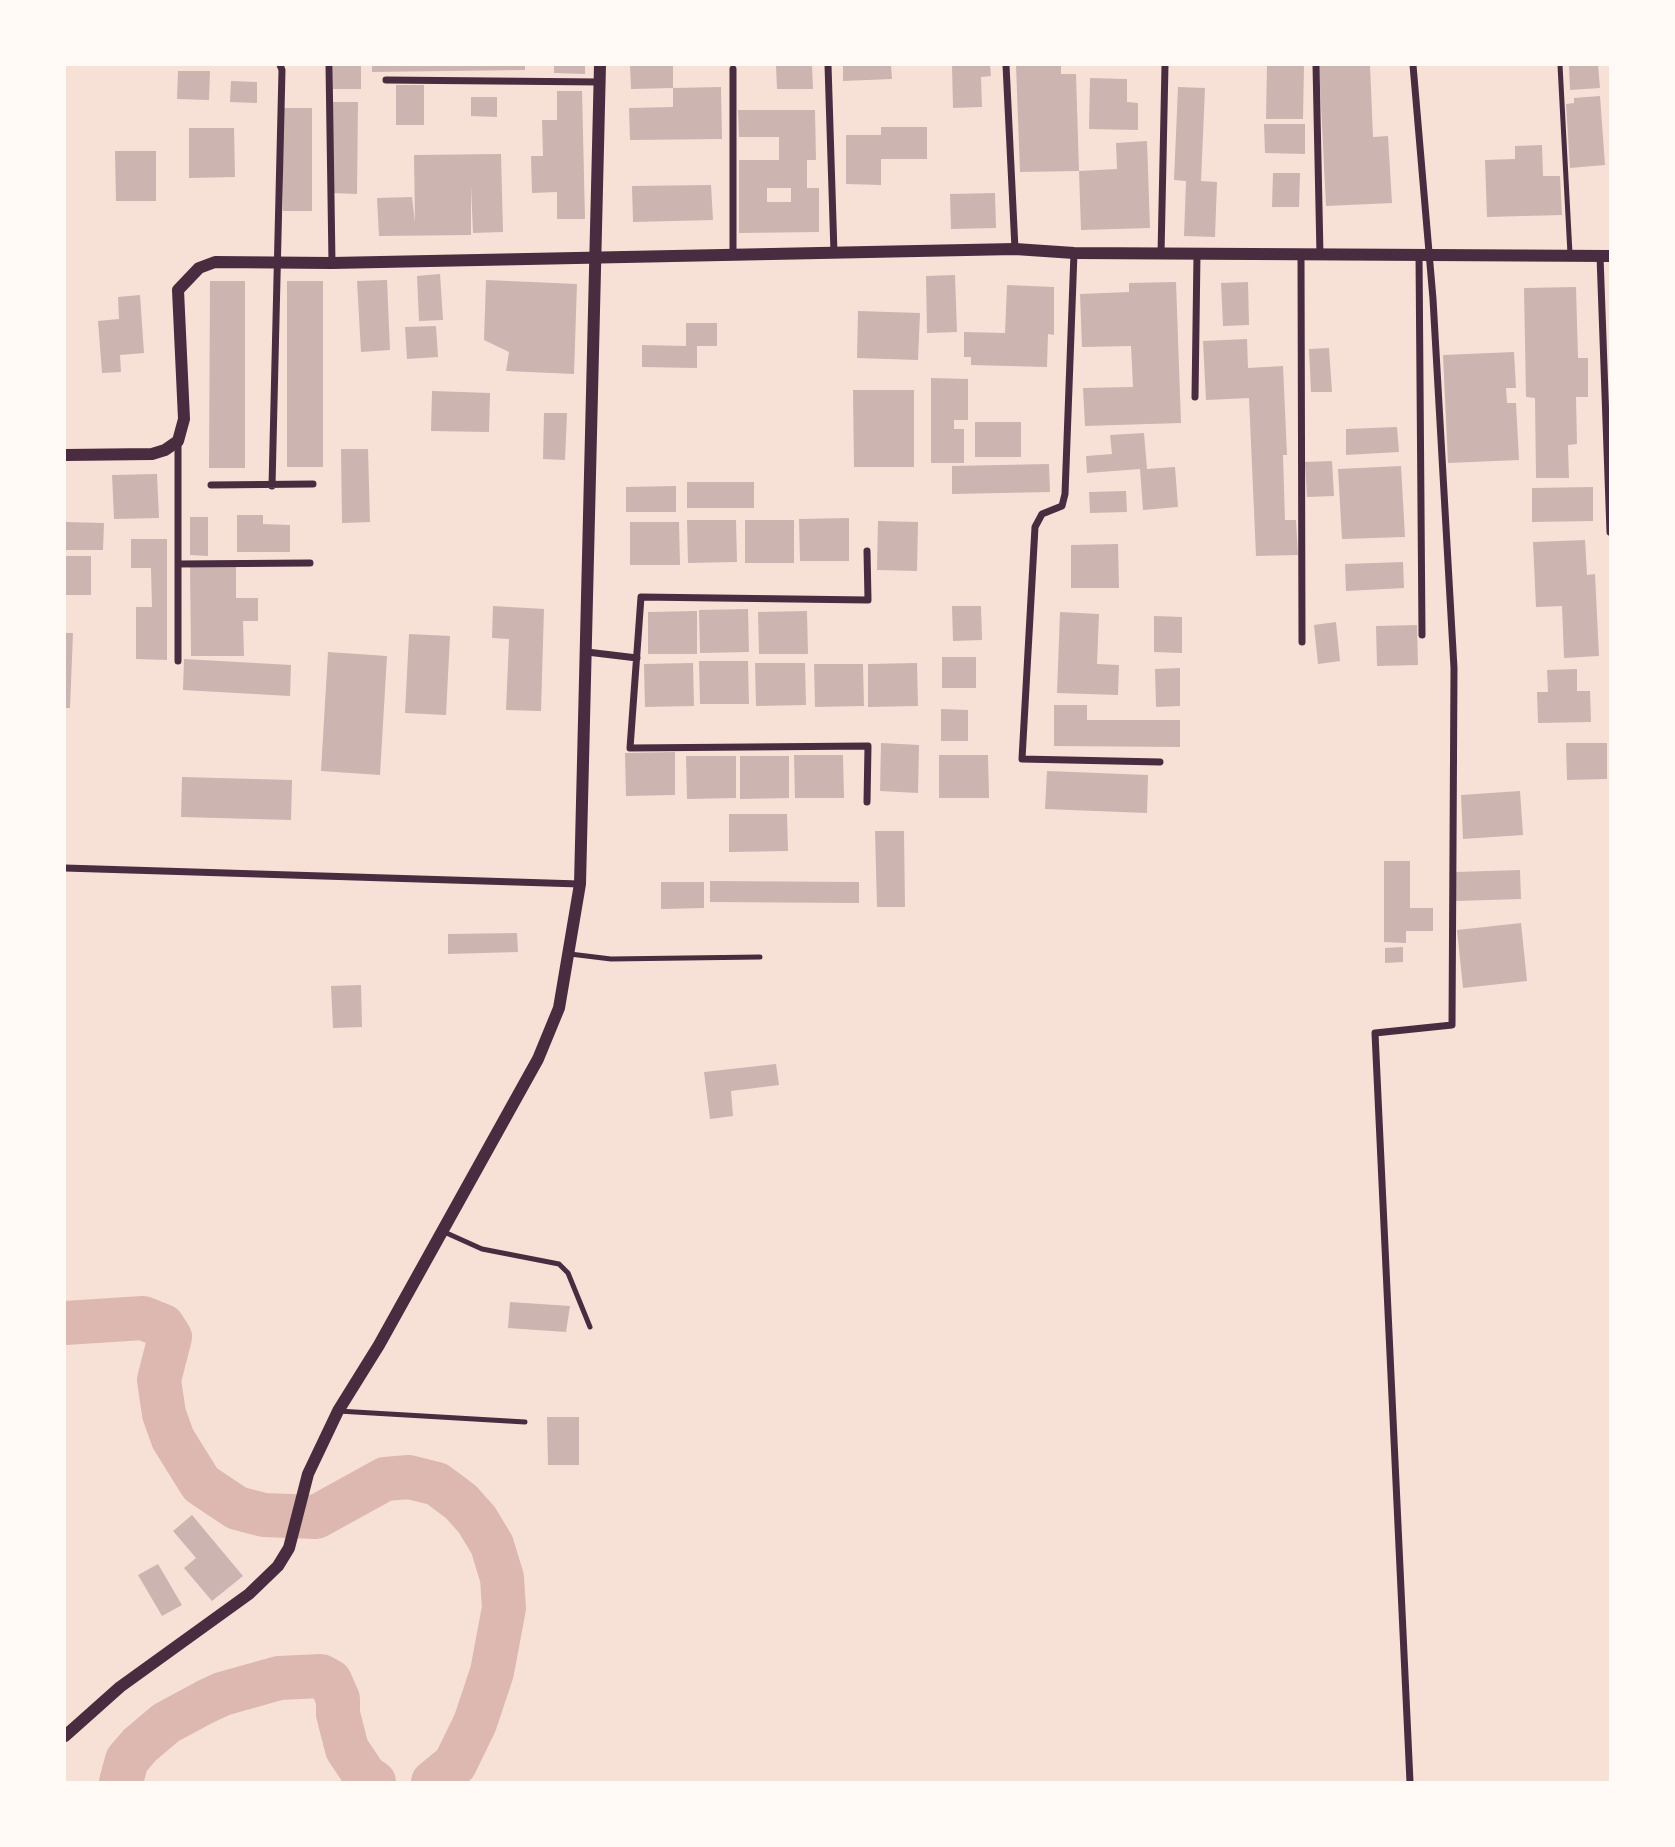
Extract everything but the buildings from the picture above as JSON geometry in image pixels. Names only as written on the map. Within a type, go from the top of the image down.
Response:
[{"type":"street","points":[[272,486],[280,65]]},
{"type":"street","points":[[329,65],[332,263]]},
{"type":"street","points":[[65,1736],[120,1687],[249,1594],[278,1566],[289,1548],[308,1474],[338,1410],[538,1059],[558,1008],[580,884],[600,65]]},
{"type":"street","points":[[828,65],[834,253]]},
{"type":"street","points":[[1006,65],[1015,249]]},
{"type":"street","points":[[1161,254],[1165,65]]},
{"type":"street","points":[[1316,65],[1320,255]]},
{"type":"street","points":[[1410,1782],[1375,1033],[1452,1025],[1454,668],[1413,65]]},
{"type":"street","points":[[733,69],[733,255]]},
{"type":"street","points":[[386,80],[600,82]]},
{"type":"street","points":[[178,661],[178,441],[184,419],[178,290],[199,268],[215,262],[332,263],[1015,249],[1074,253],[1301,256],[1605,256],[1610,533]]},
{"type":"street","points":[[1074,253],[1065,494],[1062,506],[1042,514],[1035,527],[1022,759],[1160,762]]},
{"type":"street","points":[[1195,397],[1197,254]]},
{"type":"street","points":[[1422,635],[1424,254]]},
{"type":"street","points":[[1301,256],[1302,642]]},
{"type":"street","points":[[65,455],[152,454],[166,450],[178,441]]},
{"type":"street","points":[[211,485],[313,484]]},
{"type":"street","points":[[867,551],[868,600],[641,597],[630,748],[867,746],[867,802]]},
{"type":"street","points":[[178,564],[310,563]]},
{"type":"street","points":[[587,652],[637,658]]},
{"type":"street","points":[[65,868],[580,884]]},
{"type":"lane","points":[[1560,65],[1570,255]]},
{"type":"lane","points":[[566,953],[611,959],[760,957]]},
{"type":"lane","points":[[442,1231],[482,1249],[559,1264],[568,1273],[590,1327]]},
{"type":"lane","points":[[338,1410],[525,1422]]},
{"type":"waterway","points":[[65,1323],[143,1318],[163,1326],[170,1337],[159,1380],[164,1414],[173,1439],[201,1484],[237,1508],[264,1515],[316,1517],[385,1479],[409,1477],[437,1484],[461,1502],[477,1520],[492,1545],[502,1578],[504,1608],[492,1672],[475,1723],[455,1764],[433,1782]]},
{"type":"waterway","points":[[121,1782],[127,1760],[140,1745],[166,1723],[205,1702],[222,1694],[279,1678],[321,1676],[330,1681],[338,1699],[338,1714],[347,1749],[365,1776],[374,1782]]}]
